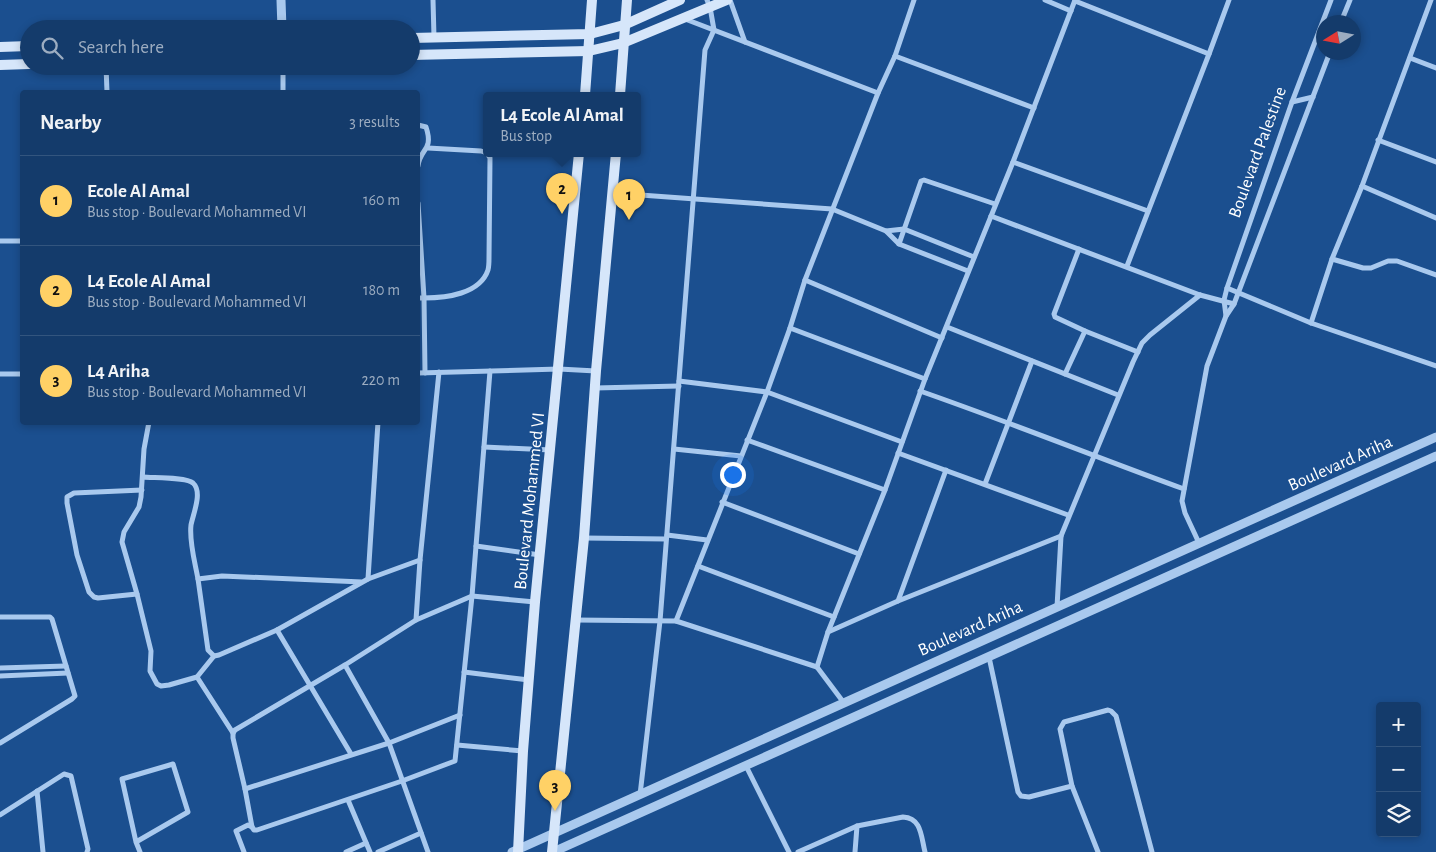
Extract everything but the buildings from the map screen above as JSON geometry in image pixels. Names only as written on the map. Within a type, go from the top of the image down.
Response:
[{"type":"main road","points":[[584,92],[592,0]]},
{"type":"main road","points":[[620,92],[627,0]]},
{"type":"main road","points":[[420,38],[590,34],[624,25],[680,0]]},
{"type":"main road","points":[[420,55],[589,51],[623,43],[683,18],[709,4],[729,0]]},
{"type":"main road","points":[[0,47],[20,46]]},
{"type":"main road","points":[[0,65],[20,64]]},
{"type":"main road","name":"Boulevard Mohammed VI","points":[[516,851],[535,602],[579,157]]},
{"type":"main road","points":[[552,852],[584,538],[596,371],[616,157]]},
{"type":"street","points":[[281,0],[282,20]]},
{"type":"street","points":[[433,0],[434,38]]},
{"type":"street","points":[[729,0],[745,42]]},
{"type":"street","points":[[676,621],[766,392],[832,209],[878,93],[895,56],[914,0]]},
{"type":"street","points":[[1045,0],[1071,11]]},
{"type":"street","points":[[817,667],[828,632],[885,490],[920,391],[1013,162],[1075,0],[1209,54]]},
{"type":"street","points":[[1127,266],[1229,0]]},
{"type":"street","name":"Boulevard Palestine","points":[[1226,316],[1224,300],[1227,288],[1292,102],[1331,0]]},
{"type":"street","points":[[1344,15],[1350,0]]},
{"type":"street","points":[[1311,323],[1332,259],[1362,186],[1431,0]]},
{"type":"street","points":[[640,795],[660,621],[705,50],[714,30],[709,4]]},
{"type":"street","points":[[683,18],[878,93]]},
{"type":"street","points":[[895,56],[1034,108]]},
{"type":"street","points":[[1410,58],[1436,68]]},
{"type":"street","name":"Boulevard Palestine","points":[[1199,543],[1185,513],[1182,501],[1206,366],[1226,316],[1239,292],[1327,60]]},
{"type":"street","points":[[106,75],[107,90]]},
{"type":"street","points":[[283,75],[283,90]]},
{"type":"street","points":[[1292,102],[1313,97]]},
{"type":"street","points":[[420,126],[426,127],[428,134],[428,148],[420,159]]},
{"type":"street","points":[[1378,140],[1436,162]]},
{"type":"street","points":[[428,148],[483,152]]},
{"type":"street","points":[[420,298],[453,296],[475,286],[488,271],[490,258],[489,157]]},
{"type":"street","points":[[1013,162],[1148,211]]},
{"type":"street","points":[[899,244],[921,181],[924,180],[995,204]]},
{"type":"street","points":[[1362,186],[1436,218]]},
{"type":"street","points":[[613,193],[832,209],[886,231],[899,244],[968,271]]},
{"type":"street","points":[[991,216],[1200,295],[1234,304]]},
{"type":"street","points":[[886,231],[904,230],[974,257]]},
{"type":"street","points":[[0,241],[20,241]]},
{"type":"street","points":[[1079,249],[1054,314],[1055,316],[1085,331],[1138,352]]},
{"type":"street","points":[[420,255],[424,298],[426,373]]},
{"type":"street","points":[[1332,259],[1364,268],[1371,268],[1388,261],[1398,261],[1436,275]]},
{"type":"street","points":[[805,280],[942,338]]},
{"type":"street","points":[[1227,288],[1311,323],[1436,366]]},
{"type":"street","points":[[1057,607],[1061,536],[1118,395],[1138,352],[1150,335],[1200,295]]},
{"type":"street","points":[[947,327],[1118,395]]},
{"type":"street","points":[[790,328],[925,379]]},
{"type":"street","points":[[1065,374],[1085,331]]},
{"type":"street","points":[[985,484],[1032,361]]},
{"type":"street","points":[[420,373],[559,369],[596,371]]},
{"type":"street","points":[[244,852],[236,831],[248,825],[257,830],[348,800],[455,761],[472,596],[490,371]]},
{"type":"street","points":[[416,620],[420,560],[439,372]]},
{"type":"street","points":[[1,374],[20,374]]},
{"type":"street","points":[[595,388],[679,384],[766,392],[902,442]]},
{"type":"street","points":[[920,391],[1184,490]]},
{"type":"street","points":[[148,425],[144,449],[142,490],[139,507],[124,532],[122,542],[151,651],[150,671],[157,684],[161,686],[197,677],[214,656],[277,630],[365,580],[420,560]]},
{"type":"street","points":[[365,580],[378,425]]},
{"type":"street","name":"Boulevard Ariha","points":[[516,851],[1436,437]]},
{"type":"street","points":[[747,440],[885,490]]},
{"type":"street","points":[[484,447],[551,450]]},
{"type":"street","points":[[674,450],[741,456]]},
{"type":"street","points":[[898,453],[1068,515]]},
{"type":"street","name":"Boulevard Ariha","points":[[552,852],[1436,456]]},
{"type":"street","points":[[898,601],[946,470]]},
{"type":"street","points":[[143,477],[186,480],[193,483],[197,489],[191,532],[208,650],[214,656]]},
{"type":"street","points":[[137,594],[98,598],[89,592],[77,555],[67,502],[70,494],[74,493],[142,490]]},
{"type":"street","points":[[722,502],[859,554]]},
{"type":"street","points":[[828,632],[898,601],[1061,536]]},
{"type":"street","points":[[584,538],[666,537],[707,540]]},
{"type":"street","points":[[476,546],[540,555]]},
{"type":"street","points":[[698,566],[834,617]]},
{"type":"street","points":[[198,579],[222,576],[365,580]]},
{"type":"street","points":[[232,733],[416,620],[472,596],[535,602]]},
{"type":"street","points":[[0,617],[50,617],[76,696],[0,743]]},
{"type":"street","points":[[575,620],[676,621],[817,667],[844,703]]},
{"type":"street","points":[[277,630],[351,754]]},
{"type":"street","points":[[989,657],[1018,792],[1021,796],[1029,798],[1072,786]]},
{"type":"street","points":[[345,665],[389,743],[428,852]]},
{"type":"street","points":[[0,668],[66,666]]},
{"type":"street","points":[[464,672],[529,680]]},
{"type":"street","points":[[0,676],[68,673]]},
{"type":"street","points":[[197,677],[232,733],[252,827]]},
{"type":"street","points":[[1098,852],[1072,786],[1060,735],[1061,725],[1069,720],[1105,711],[1111,711],[1116,716],[1152,852]]},
{"type":"street","points":[[245,789],[389,743],[460,716]]},
{"type":"street","points":[[457,745],[523,751]]},
{"type":"street","points":[[136,842],[188,812],[173,764],[122,778],[136,842],[140,852]]},
{"type":"street","points":[[746,766],[789,852]]},
{"type":"street","points":[[0,815],[64,774],[71,776],[88,849],[87,852]]},
{"type":"street","points":[[37,792],[43,852]]},
{"type":"street","points":[[348,800],[370,852]]},
{"type":"street","points":[[798,852],[857,826],[903,817],[910,817],[916,822],[919,827],[924,852]]},
{"type":"street","points":[[855,852],[857,826]]},
{"type":"street","points":[[378,852],[421,833]]},
{"type":"street","points":[[346,852],[366,843]]},
{"type":"place","name":"L4 Ecole Al Amal","points":[[562,214]]},
{"type":"place","name":"Ecole Al Amal","points":[[629,220]]},
{"type":"place","name":"L4 Ariha","points":[[555,811]]}]
